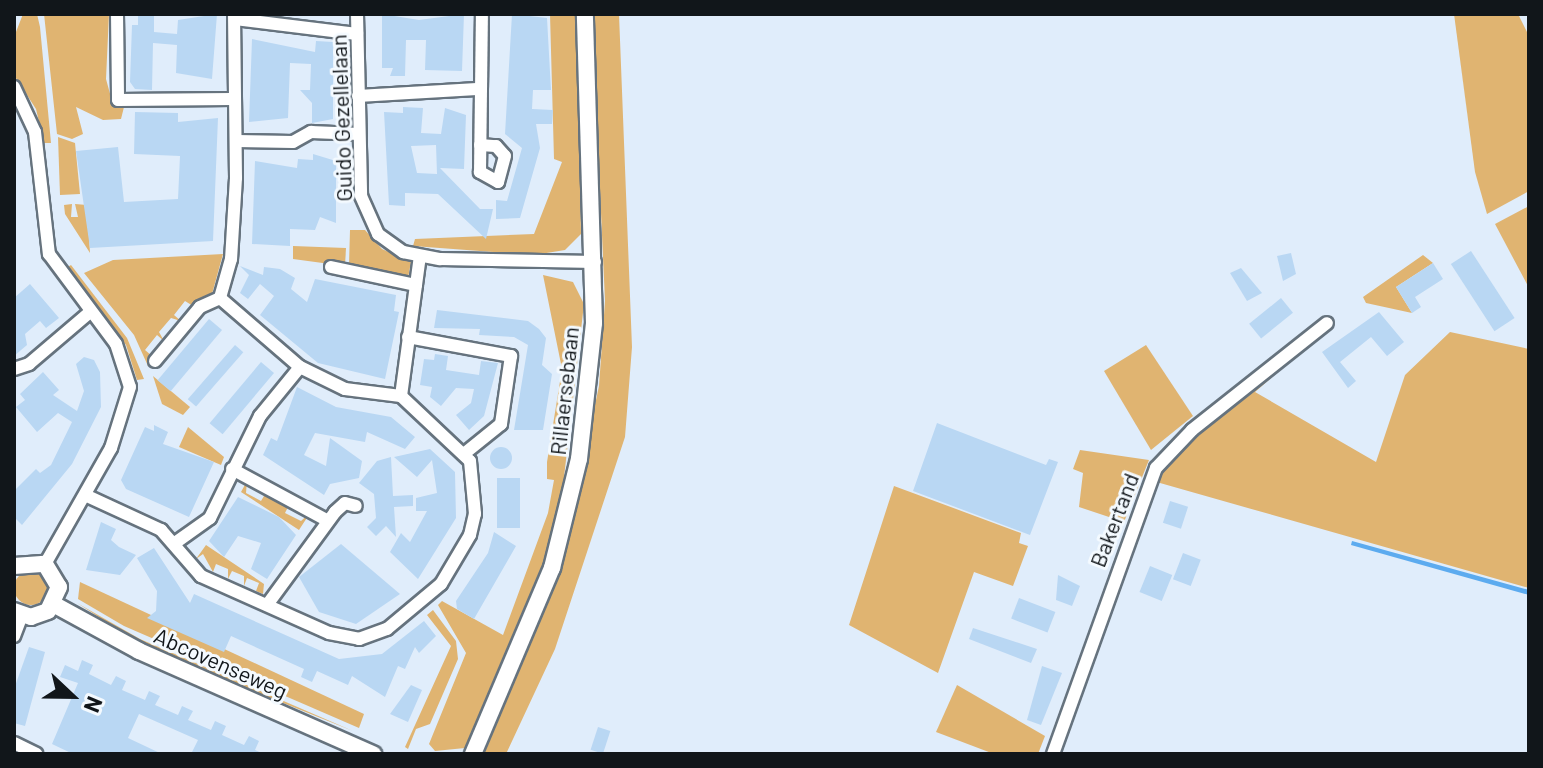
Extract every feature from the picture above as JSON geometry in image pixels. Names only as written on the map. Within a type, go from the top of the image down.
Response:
[{"type":"street","points":[[117,14],[118,100],[232,99]]},
{"type":"street","name":"Guido Gezellelaan","points":[[357,14],[361,196],[371,224],[390,245],[420,256],[505,265],[595,262]]},
{"type":"street","points":[[480,145],[477,89],[482,14]]},
{"type":"street","name":"Rillaersebaan","points":[[473,754],[536,609],[567,516],[592,349],[595,262],[585,14]]},
{"type":"street","points":[[220,298],[231,259],[237,141],[232,99],[235,17],[357,34]]},
{"type":"street","points":[[14,87],[35,132],[49,254],[89,313],[116,344],[130,387],[120,427],[45,564]]},
{"type":"street","points":[[358,96],[477,89]]},
{"type":"street","points":[[237,141],[359,134]]},
{"type":"street","points":[[401,396],[420,256]]},
{"type":"street","points":[[331,267],[416,285]]},
{"type":"street","points":[[85,495],[161,530],[201,576],[337,636],[369,638],[387,629],[441,584],[470,535],[475,478],[465,453],[401,396],[345,389],[300,367],[220,298]]},
{"type":"street","points":[[155,361],[200,307],[220,298]]},
{"type":"street","points":[[14,369],[29,364],[89,313]]},
{"type":"street","name":"Bakertand","points":[[1053,754],[1156,468],[1192,430],[1327,323]]},
{"type":"street","points":[[408,337],[511,356],[501,424],[465,453]]},
{"type":"street","points":[[175,543],[210,518],[260,416],[300,367]]},
{"type":"street","points":[[232,469],[328,521]]},
{"type":"street","points":[[267,605],[328,521],[345,503],[356,506]]},
{"type":"street","points":[[15,564],[45,564]]},
{"type":"street","points":[[14,636],[18,613],[40,615],[55,605],[59,587],[45,564]]},
{"type":"street","name":"Abcovenseweg","points":[[55,605],[139,651],[373,754]]},
{"type":"street","points":[[14,743],[37,754]]},
{"type":"shaded area","points":[[23,14],[37,14],[40,27],[51,143],[44,143],[36,109],[14,75],[14,37]]},
{"type":"shaded area","points":[[44,14],[109,14],[106,79],[112,101],[124,107],[121,119],[103,120],[76,107],[83,134],[72,139],[57,134]]},
{"type":"shaded area","points":[[550,14],[578,14],[581,234],[565,250],[534,255],[413,246],[415,239],[534,234],[562,162],[554,159]]},
{"type":"shaded area","points":[[592,14],[619,14],[632,347],[625,437],[555,649],[506,754],[484,754],[562,559],[599,386],[605,301]]},
{"type":"shaded area","points":[[1454,14],[1518,14],[1529,36],[1529,191],[1487,214],[1475,172]]},
{"type":"shaded area","points":[[58,137],[75,143],[80,194],[60,195]]},
{"type":"shaded area","points":[[72,204],[71,217],[78,217],[75,204],[87,205],[90,253],[65,214],[64,205]]},
{"type":"shaded area","points":[[1529,206],[1529,288],[1495,224]]},
{"type":"shaded area","points":[[350,230],[365,230],[382,249],[411,262],[408,278],[349,265]]},
{"type":"shaded area","points":[[293,246],[346,248],[345,266],[293,259]]},
{"type":"shaded area","points":[[223,254],[212,294],[193,306],[185,301],[174,315],[181,321],[171,318],[159,332],[164,341],[157,335],[145,350],[152,356],[148,366],[134,335],[84,273],[113,260]]},
{"type":"shaded area","points":[[1423,255],[1433,263],[1396,287],[1412,313],[1366,303],[1363,297]]},
{"type":"shaded area","points":[[71,265],[127,338],[144,379],[137,380],[126,345],[81,291],[66,268]]},
{"type":"shaded area","points":[[543,275],[573,282],[584,304],[560,512],[534,595],[465,748],[435,751],[429,744],[466,653],[438,605],[442,601],[503,635],[548,513],[554,480],[547,479],[547,462],[562,369]]},
{"type":"shaded area","points":[[1450,332],[1529,349],[1529,588],[1153,481],[1176,450],[1313,342],[1255,392],[1376,462],[1405,375]]},
{"type":"shaded area","points":[[1146,345],[1193,416],[1151,450],[1104,371]]},
{"type":"shaded area","points":[[153,376],[190,407],[183,415],[162,404]]},
{"type":"shaded area","points":[[188,427],[224,457],[221,465],[179,447]]},
{"type":"shaded area","points":[[1080,450],[1149,460],[1124,522],[1079,507],[1083,473],[1073,469]]},
{"type":"shaded area","points":[[247,481],[246,493],[261,501],[267,491],[290,503],[285,513],[301,521],[310,513],[299,530],[241,492]]},
{"type":"shaded area","points":[[894,486],[1021,533],[1019,543],[1028,546],[1013,586],[974,572],[938,673],[849,625]]},
{"type":"shaded area","points":[[206,545],[264,584],[263,594],[256,591],[259,583],[247,578],[244,586],[244,576],[232,571],[228,579],[228,569],[216,564],[213,572],[203,554],[196,559]]},
{"type":"shaded area","points":[[31,571],[43,576],[48,588],[43,600],[31,605],[19,600],[14,588],[19,576]]},
{"type":"shaded area","points":[[80,582],[364,714],[359,728],[124,626],[78,599]]},
{"type":"shaded area","points":[[77,603],[140,639],[353,731],[149,649]]},
{"type":"shaded area","points":[[433,610],[456,641],[458,659],[430,724],[416,729],[408,749],[405,747],[451,646],[427,615]]},
{"type":"shaded area","points":[[957,685],[1045,736],[1038,754],[994,754],[936,732]]},
{"type":"water","points":[[1352,541],[1529,590],[1529,595],[1351,545]]},
{"type":"building","points":[[138,14],[154,14],[154,32],[177,34],[178,20],[217,14],[212,79],[176,73],[177,45],[153,43],[152,90],[135,89],[130,82],[132,25],[138,25]]},
{"type":"building","points":[[382,14],[419,20],[464,14],[462,71],[425,70],[426,40],[406,40],[405,76],[390,76],[393,68],[382,68]]},
{"type":"building","points":[[512,14],[547,18],[551,90],[533,90],[532,109],[553,110],[552,124],[536,124],[540,148],[520,218],[496,219],[496,200],[507,201],[522,148],[505,134]]},
{"type":"building","points":[[252,39],[315,52],[316,41],[333,42],[333,119],[312,123],[312,103],[300,90],[310,90],[311,64],[290,63],[288,118],[249,122]]},
{"type":"building","points":[[403,107],[423,108],[421,133],[441,134],[445,108],[466,115],[464,169],[440,168],[480,209],[493,209],[486,239],[438,194],[405,193],[405,206],[389,205],[384,112],[403,113]],"holes":[[[436,145],[437,174],[417,173],[411,146]]]},
{"type":"building","points":[[135,112],[178,113],[178,122],[218,118],[213,241],[90,248],[76,151],[118,147],[124,202],[178,199],[180,156],[134,154]]},
{"type":"building","points":[[313,154],[336,161],[336,223],[320,217],[315,230],[290,229],[290,246],[252,244],[255,161],[297,168],[298,159],[313,160]]},
{"type":"building","points":[[1471,251],[1515,318],[1494,331],[1451,264]]},
{"type":"building","points":[[1291,253],[1296,274],[1283,281],[1277,256]]},
{"type":"building","points":[[1433,263],[1443,279],[1415,297],[1421,307],[1412,313],[1396,287]]},
{"type":"building","points":[[240,266],[263,275],[264,267],[280,269],[295,278],[291,289],[307,302],[315,279],[396,295],[394,311],[399,312],[385,379],[318,363],[260,315],[274,296],[260,284],[248,299],[240,293],[249,275]]},
{"type":"building","points":[[1241,268],[1262,293],[1247,301],[1230,273]]},
{"type":"building","points":[[30,284],[59,318],[46,328],[40,321],[25,334],[27,345],[14,356],[14,298]]},
{"type":"building","points":[[1281,298],[1293,313],[1261,339],[1249,324]]},
{"type":"building","points":[[437,310],[528,321],[539,329],[546,338],[542,365],[552,374],[543,430],[514,430],[528,345],[514,337],[479,335],[480,329],[434,328]]},
{"type":"building","points":[[1379,312],[1404,342],[1387,356],[1371,337],[1340,362],[1356,381],[1348,388],[1322,352]]},
{"type":"building","points":[[209,319],[222,330],[171,391],[158,380]]},
{"type":"building","points":[[235,345],[243,352],[196,407],[188,399]]},
{"type":"building","points":[[435,354],[448,356],[446,370],[479,375],[481,361],[498,363],[484,416],[469,430],[456,415],[471,403],[474,389],[456,388],[441,406],[430,397],[432,387],[420,385],[424,359],[434,360]]},
{"type":"building","points":[[84,357],[94,360],[100,372],[101,407],[72,464],[22,525],[14,517],[14,491],[36,469],[40,473],[51,465],[72,422],[58,413],[37,432],[16,407],[25,400],[20,394],[43,372],[59,390],[53,395],[77,411],[84,391],[76,364]]},
{"type":"building","points":[[261,362],[274,373],[223,434],[210,423]]},
{"type":"building","points":[[297,387],[336,407],[391,417],[415,437],[405,449],[367,432],[365,442],[315,433],[304,455],[326,466],[330,438],[362,461],[359,478],[330,484],[324,495],[263,455],[271,438],[277,441]]},
{"type":"building","points":[[937,423],[1046,465],[1049,459],[1058,462],[1030,535],[913,491]]},
{"type":"building","points":[[154,425],[168,432],[163,444],[214,462],[189,517],[126,489],[121,480],[145,427],[154,431]]},
{"type":"building","points":[[501,447],[512,458],[501,469],[490,458]]},
{"type":"building","points":[[430,449],[455,472],[456,518],[418,579],[390,552],[401,533],[410,542],[427,511],[416,511],[416,498],[437,493],[432,460],[417,477],[394,457]]},
{"type":"building","points":[[391,457],[393,496],[413,495],[413,506],[394,507],[396,537],[386,526],[376,536],[367,527],[376,518],[374,494],[359,483],[377,461]]},
{"type":"building","points":[[497,478],[520,478],[520,528],[497,528]]},
{"type":"building","points":[[238,497],[279,517],[296,535],[267,579],[251,569],[261,543],[238,536],[224,557],[209,541]]},
{"type":"building","points":[[1170,501],[1188,507],[1181,529],[1163,523]]},
{"type":"building","points":[[101,522],[116,529],[111,540],[136,555],[120,575],[86,570]]},
{"type":"building","points":[[494,532],[516,546],[474,619],[457,609],[456,601],[488,553]]},
{"type":"building","points":[[341,544],[400,594],[356,624],[319,612],[299,577]]},
{"type":"building","points":[[154,548],[190,603],[194,594],[339,659],[382,654],[424,621],[436,636],[419,653],[415,647],[405,669],[398,666],[385,697],[352,676],[348,685],[317,671],[312,682],[301,677],[304,669],[231,636],[224,652],[147,618],[156,611],[157,591],[137,558]]},
{"type":"building","points":[[1183,553],[1201,560],[1191,586],[1173,579]]},
{"type":"building","points":[[1150,566],[1172,575],[1162,601],[1140,592]]},
{"type":"building","points":[[1058,575],[1080,586],[1072,606],[1056,600]]},
{"type":"building","points":[[1019,598],[1055,612],[1048,633],[1011,619]]},
{"type":"building","points":[[973,628],[1037,649],[1031,663],[969,639]]},
{"type":"building","points":[[29,647],[45,652],[25,726],[14,723],[14,689]]},
{"type":"building","points":[[82,660],[93,665],[89,674],[111,685],[116,676],[126,681],[122,690],[145,700],[149,691],[160,696],[155,705],[178,715],[182,706],[193,711],[188,720],[211,730],[215,721],[226,726],[222,735],[244,745],[249,736],[259,741],[255,750],[264,754],[191,754],[198,740],[139,714],[128,738],[162,754],[73,754],[52,744],[78,683],[60,677],[65,665],[78,671]]},
{"type":"building","points":[[1042,666],[1062,673],[1041,725],[1027,720]]},
{"type":"building","points":[[411,685],[422,690],[408,722],[390,714]]},
{"type":"building","points":[[598,727],[610,731],[603,754],[591,750]]}]
